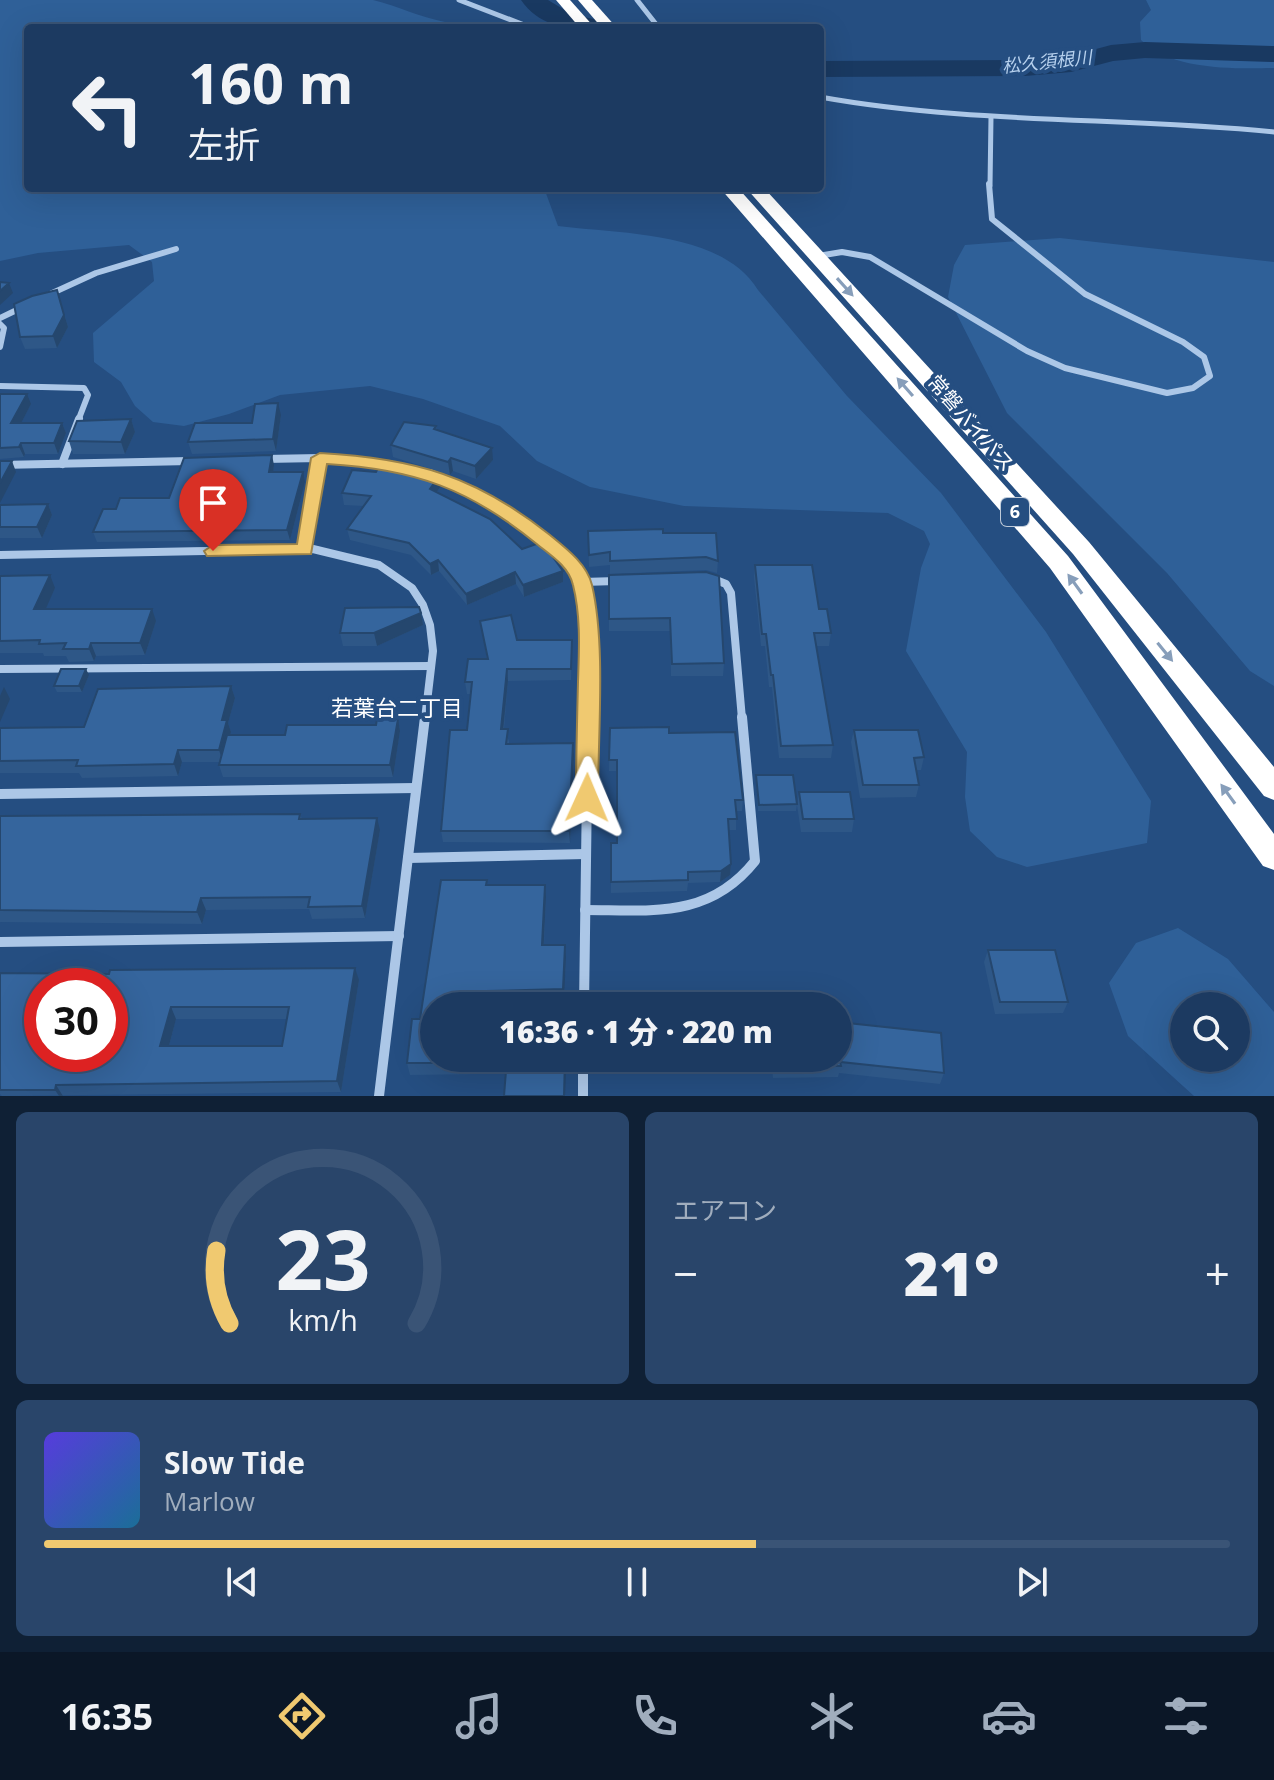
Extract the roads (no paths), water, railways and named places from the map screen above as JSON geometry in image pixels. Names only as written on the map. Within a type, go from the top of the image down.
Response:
[{"type":"highway","points":[[563,0],[584,24]]},
{"type":"highway","points":[[585,0],[606,24]]},
{"type":"highway","name":"常磐バイパス","points":[[733,192],[1059,562],[1274,857]]},
{"type":"highway","name":"常磐バイパス","points":[[759,192],[1081,548],[1274,788]]},
{"type":"street","points":[[459,0],[522,24]]},
{"type":"street","points":[[637,0],[656,24]]},
{"type":"street","points":[[824,98],[899,110],[991,117],[1212,125],[1274,132]]},
{"type":"street","points":[[817,256],[842,252],[870,257],[1027,351],[1065,368],[1167,393],[1193,388],[1210,376],[1204,357],[1183,342],[1085,294],[992,219],[988,166],[991,117]]},
{"type":"street","points":[[45,297],[96,273],[176,249]]},
{"type":"street","points":[[0,347],[4,328],[0,321],[34,302]]},
{"type":"street","points":[[0,386],[84,388],[88,395],[62,464]]},
{"type":"street","points":[[305,550],[320,458]]},
{"type":"street","points":[[257,459],[320,458],[405,466]]},
{"type":"street","points":[[0,465],[197,461]]},
{"type":"street","points":[[416,469],[438,476],[509,512],[567,558],[582,582],[589,630],[584,992]]},
{"type":"street","points":[[0,555],[305,550],[350,554],[388,569],[405,580],[429,618],[433,634],[379,1096]]},
{"type":"street","points":[[585,910],[697,907],[724,894],[746,876],[755,861],[731,593],[726,584],[706,577]]},
{"type":"street","points":[[582,582],[629,580]]},
{"type":"street","points":[[0,669],[431,666]]},
{"type":"street","points":[[0,794],[416,788]]},
{"type":"street","points":[[408,858],[586,854]]},
{"type":"street","points":[[0,942],[399,936]]},
{"type":"street","points":[[583,1072],[583,1096]]},
{"type":"waterway","name":"松久須根川","points":[[534,0],[556,18],[579,24]]},
{"type":"waterway","name":"松久須根川","points":[[824,69],[1025,68],[1071,64],[1111,53],[1145,50],[1274,54]]},
{"type":"district","name":"若葉台二丁目","points":[[397,708]]}]
